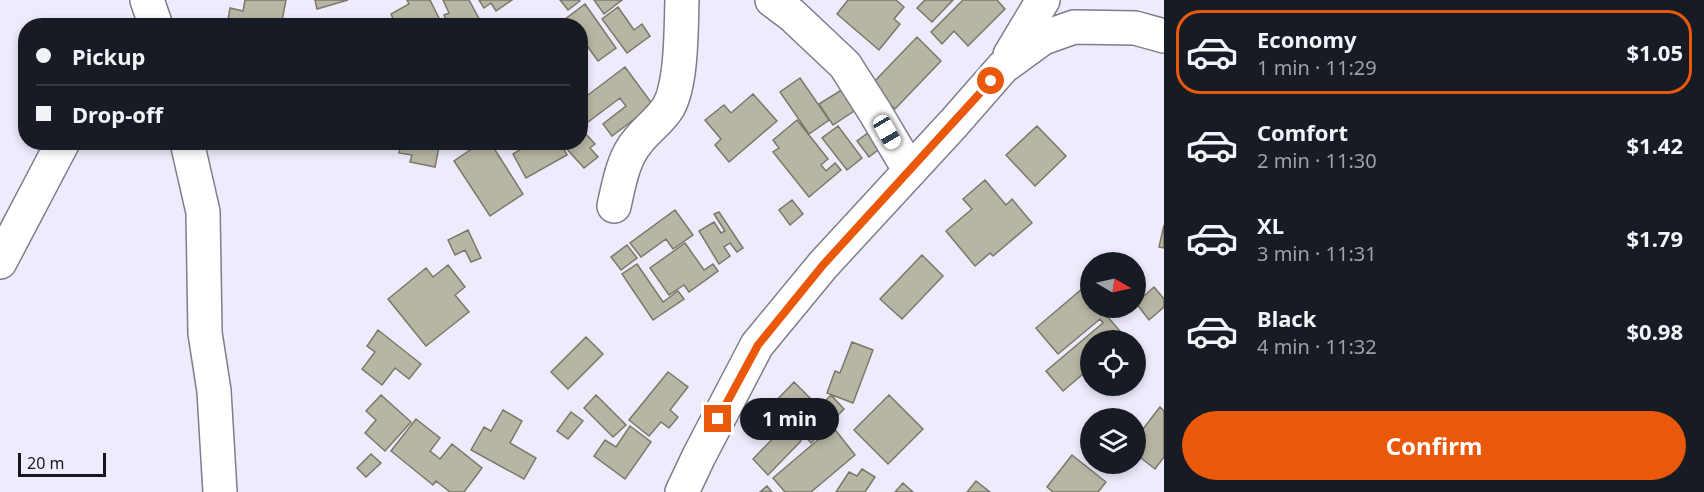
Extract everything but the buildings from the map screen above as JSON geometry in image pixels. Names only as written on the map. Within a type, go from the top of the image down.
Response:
[{"type":"street","points":[[614,206],[623,170],[633,147],[665,112],[672,99],[681,36],[682,0]]},
{"type":"street","points":[[772,0],[792,15],[845,65],[910,171]]},
{"type":"street","points":[[682,492],[758,345],[823,265],[1003,67],[1043,0]]},
{"type":"street","points":[[1003,67],[1043,38],[1074,27],[1135,28],[1164,36]]},
{"type":"street","points":[[0,262],[59,150]]},
{"type":"street","points":[[190,150],[203,212],[206,333],[214,402],[220,492]]},
{"type":"route","points":[[718,419],[758,345],[823,265],[991,81]]}]
